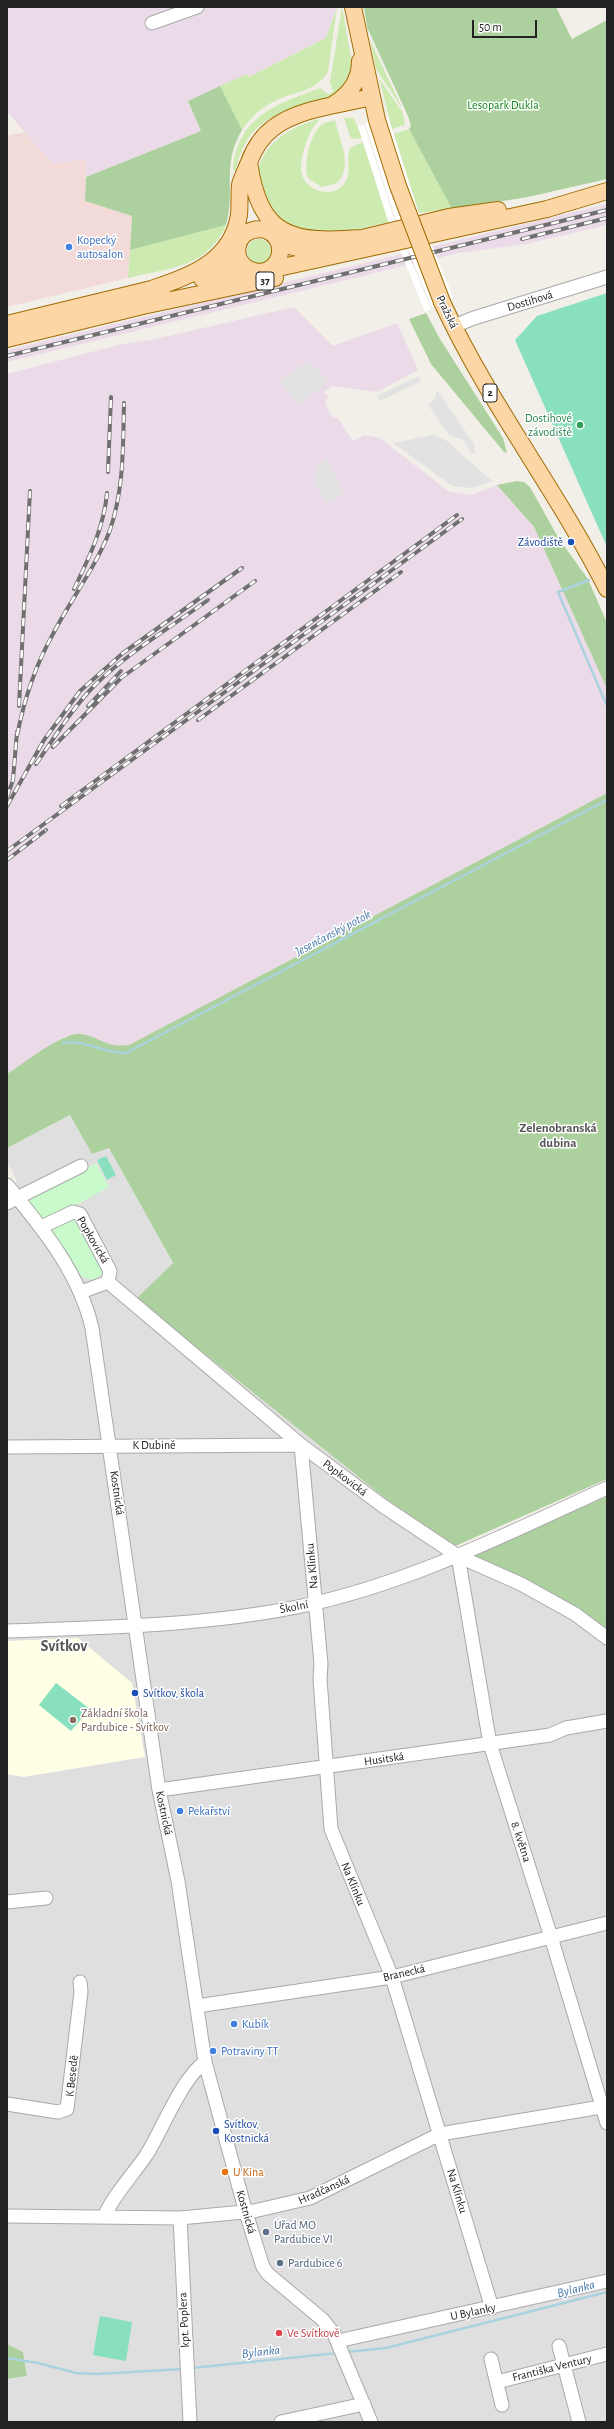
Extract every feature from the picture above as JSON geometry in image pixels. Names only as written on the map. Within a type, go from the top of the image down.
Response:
[{"type":"main road","name":"Pražská","points":[[353,7],[359,44],[377,120],[400,193],[442,302],[477,370],[564,512],[607,589]]},
{"type":"main road","points":[[327,108],[345,96],[356,81],[360,66],[359,44]]},
{"type":"main road","points":[[154,288],[197,272],[211,262],[222,251],[237,224],[240,185],[249,161],[256,146],[272,128],[293,118],[371,97]]},
{"type":"main road","points":[[249,161],[249,178],[253,206],[260,222],[266,230]]},
{"type":"main road","points":[[246,233],[248,219],[244,187],[249,161]]},
{"type":"main road","points":[[249,161],[252,179],[260,205],[271,220],[282,228],[299,238],[312,240],[362,238]]},
{"type":"main road","name":"37","points":[[266,230],[278,240],[290,247],[310,249],[449,217],[599,193]]},
{"type":"main road","name":"37","points":[[7,339],[138,307],[207,288],[240,270],[248,269],[260,272],[547,208],[599,193]]},
{"type":"main road","points":[[7,324],[154,288],[208,277],[228,264],[240,240],[246,233],[256,229],[266,230]]},
{"type":"main road","name":"37","points":[[268,270],[279,260],[281,250],[278,240]]},
{"type":"main road","name":"37","points":[[138,307],[264,281],[388,244]]},
{"type":"main road","name":"37","points":[[237,248],[239,260],[248,269]]},
{"type":"street","points":[[152,23],[197,7]]},
{"type":"street","name":"Dostihová","points":[[454,326],[474,318],[607,277]]},
{"type":"street","points":[[12,1200],[81,1166]]},
{"type":"street","name":"Kostnická","points":[[7,1185],[12,1200],[41,1227],[67,1264],[81,1292],[92,1328],[110,1446],[134,1626],[159,1790],[178,1881],[205,2062],[246,2213],[259,2257],[268,2274],[323,2320],[338,2341],[371,2422]]},
{"type":"street","name":"Popkovická","points":[[41,1227],[73,1212],[80,1214],[110,1271],[108,1282]]},
{"type":"street","name":"Popkovická","points":[[81,1292],[108,1282]]},
{"type":"street","name":"Popkovická","points":[[108,1282],[301,1445],[383,1506],[458,1556],[521,1584],[575,1614],[607,1638]]},
{"type":"street","name":"K Dubině","points":[[7,1447],[99,1448],[110,1446],[301,1445]]},
{"type":"street","name":"Na Klínku","points":[[301,1445],[321,1664],[320,1679],[326,1767],[333,1835],[392,1977],[492,2308]]},
{"type":"street","name":"Školní","points":[[7,1631],[134,1626],[227,1618],[315,1603],[378,1585],[458,1556],[607,1488]]},
{"type":"street","name":"8. května","points":[[458,1556],[490,1744],[605,2106],[607,2123]]},
{"type":"street","name":"Husitská","points":[[159,1790],[550,1735],[566,1728],[607,1722]]},
{"type":"street","points":[[7,1902],[31,1895],[46,1898]]},
{"type":"street","name":"Branecká","points":[[197,2006],[392,1977],[607,1923]]},
{"type":"street","name":"K Besedě","points":[[7,2104],[58,2112],[67,2109],[84,1989]]},
{"type":"street","points":[[104,2217],[112,2201],[131,2178],[150,2148],[191,2075],[205,2062]]},
{"type":"street","name":"Hradčanská","points":[[7,2216],[180,2218],[246,2213],[310,2198],[440,2134],[605,2106]]},
{"type":"street","name":"kpt. Poplera","points":[[180,2218],[190,2422]]},
{"type":"street","name":"U Bylanky","points":[[338,2341],[492,2308],[607,2281]]},
{"type":"street","points":[[559,2346],[579,2422]]},
{"type":"street","name":"Františka Ventury","points":[[497,2382],[607,2354]]},
{"type":"street","name":"Františka Ventury","points":[[491,2359],[502,2405]]},
{"type":"street","points":[[281,2422],[364,2404]]},
{"type":"shaded area","points":[[7,7],[337,8],[326,38],[249,77],[247,74],[188,101],[201,131],[86,177],[86,159],[53,164],[7,112]]},
{"type":"shaded area","name":"Kopecký autosalon","points":[[25,132],[37,145],[86,158],[85,201],[132,216],[128,278],[7,307],[7,136]]},
{"type":"shaded area","points":[[607,204],[607,225],[527,244],[458,253],[7,362],[7,350]]},
{"type":"shaded area","points":[[294,307],[333,346],[397,323],[418,370],[377,392],[332,386],[323,393],[329,395],[325,403],[330,413],[334,419],[337,417],[353,441],[364,435],[380,438],[448,491],[471,495],[497,485],[534,527],[607,688],[607,793],[129,1045],[115,1047],[81,1033],[66,1036],[7,1074],[7,374],[122,344],[151,340]]},
{"type":"shaded area","points":[[309,361],[329,382],[298,405],[279,381]]},
{"type":"shaded area","points":[[419,376],[421,381],[380,401],[377,396]]},
{"type":"shaded area","points":[[437,390],[474,444],[475,454],[470,452],[464,440],[450,436],[428,405],[434,400]]},
{"type":"shaded area","points":[[433,435],[447,441],[492,481],[472,488],[452,486],[393,443]]},
{"type":"shaded area","points":[[327,458],[344,495],[327,503],[316,487],[314,478],[317,467]]},
{"type":"shaded area","points":[[70,1115],[92,1154],[109,1148],[173,1264],[136,1299],[385,1498],[453,1547],[607,1632],[607,2422],[7,2422],[7,2379],[27,2376],[23,2352],[7,2344],[7,1189],[17,1181],[7,1161],[7,1148]]},
{"type":"shaded area","name":"Základní škola Pardubice - Svítkov","points":[[78,1638],[132,1683],[145,1757],[23,1777],[7,1774],[7,1641]]},
{"type":"green space","points":[[342,7],[351,57],[351,80],[331,96],[320,101],[290,109],[268,119],[251,134],[240,156],[236,170],[233,170],[236,152],[242,137],[251,125],[262,115],[289,100],[320,88],[328,94],[333,92],[330,82]]},
{"type":"green space","name":"Lesopark Dukla","points":[[364,7],[556,7],[572,39],[607,20],[607,179],[528,197],[452,209],[409,129],[411,126],[408,116],[367,27]]},
{"type":"green space","points":[[337,8],[328,71],[324,78],[312,87],[265,106],[242,130],[220,86],[247,74],[249,77],[326,38]]},
{"type":"green space","points":[[370,40],[402,108],[376,69]]},
{"type":"green space","points":[[379,78],[403,113],[405,125],[392,129]]},
{"type":"green space","points":[[220,86],[242,130],[232,155],[230,166],[230,201],[226,225],[130,250],[132,216],[85,201],[86,177],[201,131],[188,101]]},
{"type":"green space","points":[[344,118],[354,118],[362,138],[351,139]]},
{"type":"green space","points":[[319,119],[310,133],[302,156],[301,173],[304,180],[316,190],[323,192],[331,192],[338,189],[347,180],[350,148],[363,142],[389,222],[333,235],[312,237],[272,217],[258,181],[260,165],[264,155],[278,138],[298,126]]},
{"type":"green space","points":[[335,120],[344,153],[344,169],[342,176],[337,183],[322,187],[309,179],[307,174],[306,167],[308,152],[313,137],[320,126]]},
{"type":"green space","points":[[409,129],[452,209],[419,213],[394,134]]},
{"type":"green space","points":[[226,225],[218,239],[209,250],[198,258],[172,268],[128,278],[130,250]]},
{"type":"green space","points":[[259,239],[268,242],[271,251],[268,260],[259,263],[250,260],[247,251],[250,242]]},
{"type":"green space","name":"Dostihové závodiště","points":[[607,293],[607,547],[515,340],[537,316]]},
{"type":"green space","points":[[426,313],[440,339],[503,438],[507,453],[504,452],[431,364],[409,319]]},
{"type":"green space","points":[[517,481],[524,482],[530,487],[559,539],[588,579],[607,623],[607,689],[534,527],[497,485]]},
{"type":"green space","points":[[607,793],[607,1479],[453,1547],[385,1498],[136,1299],[173,1263],[109,1148],[92,1154],[70,1115],[7,1148],[7,1074],[55,1042],[75,1034],[89,1036],[109,1044],[121,1046],[129,1045]]},
{"type":"green space","points":[[106,1156],[116,1175],[107,1180],[97,1160]]},
{"type":"green space","points":[[96,1163],[109,1187],[50,1219],[40,1219],[27,1201],[28,1198]]},
{"type":"green space","points":[[75,1216],[104,1272],[96,1278],[88,1279],[74,1268],[52,1234],[53,1228]]},
{"type":"green space","points":[[607,1495],[607,1632],[469,1556]]},
{"type":"green space","points":[[56,1683],[90,1709],[71,1731],[39,1705]]},
{"type":"green space","points":[[100,2316],[132,2322],[126,2361],[93,2355]]},
{"type":"green space","points":[[7,2344],[23,2352],[27,2376],[7,2379]]},
{"type":"pier","points":[[388,117],[417,208],[453,297],[432,307],[395,217],[365,123]]},
{"type":"pier","points":[[364,125],[393,216],[431,309],[425,312],[387,218],[358,126]]},
{"type":"waterway","name":"Jesenčanský potok","points":[[589,580],[558,592],[607,706]]},
{"type":"waterway","name":"Jesenčanský potok","points":[[63,1043],[79,1043],[118,1053],[126,1053],[607,800]]},
{"type":"waterway","name":"Bylanka","points":[[347,2352],[386,2348],[607,2292]]},
{"type":"waterway","name":"Bylanka","points":[[192,2368],[338,2353]]},
{"type":"waterway","name":"Bylanka","points":[[7,2358],[38,2363],[76,2373],[97,2374],[183,2369]]},
{"type":"railway","points":[[7,356],[607,210]]},
{"type":"railway","points":[[522,239],[607,218]]},
{"type":"railway","points":[[108,472],[111,397]]},
{"type":"railway","points":[[17,736],[23,709],[41,658],[60,621],[98,557],[115,515],[122,467],[124,403]]},
{"type":"railway","points":[[19,706],[30,491]]},
{"type":"railway","points":[[74,589],[99,530],[103,518],[107,493]]},
{"type":"railway","points":[[61,806],[457,515]]},
{"type":"railway","points":[[7,851],[462,519]]},
{"type":"railway","points":[[7,806],[44,740],[80,691],[123,653],[242,568]]},
{"type":"railway","points":[[198,720],[401,572]]},
{"type":"railway","points":[[53,747],[121,678],[255,581]]},
{"type":"railway","points":[[36,764],[72,712],[96,684],[136,650],[208,600]]},
{"type":"railway","points":[[88,706],[121,671]]},
{"type":"railway","points":[[7,797],[13,780],[17,732]]},
{"type":"railway","points":[[7,860],[46,830]]},
{"type":"place","name":"Kopecký autosalon","points":[[69,247]]},
{"type":"place","name":"Dostihové závodiště","points":[[580,425]]},
{"type":"place","name":"Závodiště","points":[[571,542]]},
{"type":"place","name":"Svítkov, škola","points":[[135,1693]]},
{"type":"place","name":"Základní škola Pardubice - Svítkov","points":[[73,1720]]},
{"type":"place","name":"Pekařství","points":[[180,1811]]},
{"type":"place","name":"Kubík","points":[[234,2024]]},
{"type":"place","name":"Potraviny TT","points":[[213,2051]]},
{"type":"place","name":"Svítkov, Kostnická","points":[[216,2131]]},
{"type":"place","name":"U Kina","points":[[225,2172]]},
{"type":"place","name":"Úřad MO Pardubice VI","points":[[266,2232]]},
{"type":"place","name":"Pardubice 6","points":[[280,2263]]},
{"type":"place","name":"Ve Svítkově","points":[[279,2333]]},
{"type":"district","name":"Zelenobranská dubina","points":[[558,1136]]},
{"type":"district","name":"Svítkov","points":[[64,1646]]}]
